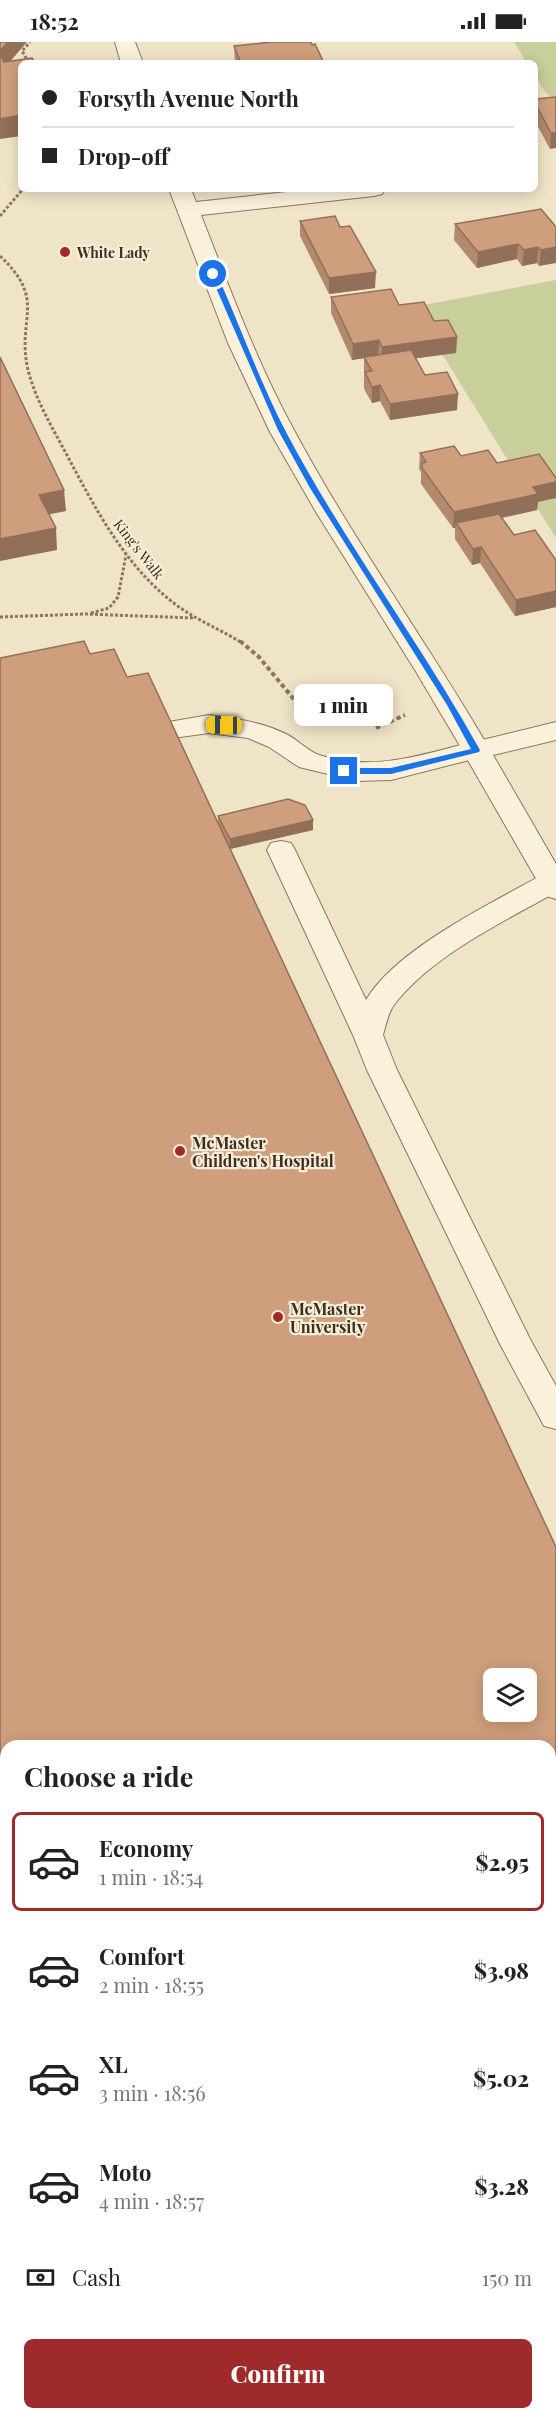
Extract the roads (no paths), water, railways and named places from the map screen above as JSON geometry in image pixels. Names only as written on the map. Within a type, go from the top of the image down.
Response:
[{"type":"street","points":[[124,42],[131,60]]},
{"type":"street","points":[[322,192],[184,200],[230,316],[282,430],[314,488],[451,705],[554,886]]},
{"type":"street","points":[[476,750],[556,732]]},
{"type":"lane","points":[[166,730],[209,724],[253,730],[279,741],[309,761],[357,772],[391,771],[476,750]]},
{"type":"lane","points":[[281,850],[368,1035],[382,1070],[516,1344],[556,1416]]},
{"type":"lane","points":[[368,1035],[380,1002],[416,965],[489,918],[554,886]]},
{"type":"place","name":"White Lady","points":[[65,252]]},
{"type":"place","name":"McMaster Children's Hospital","points":[[180,1151]]},
{"type":"place","name":"McMaster University","points":[[278,1317]]}]
